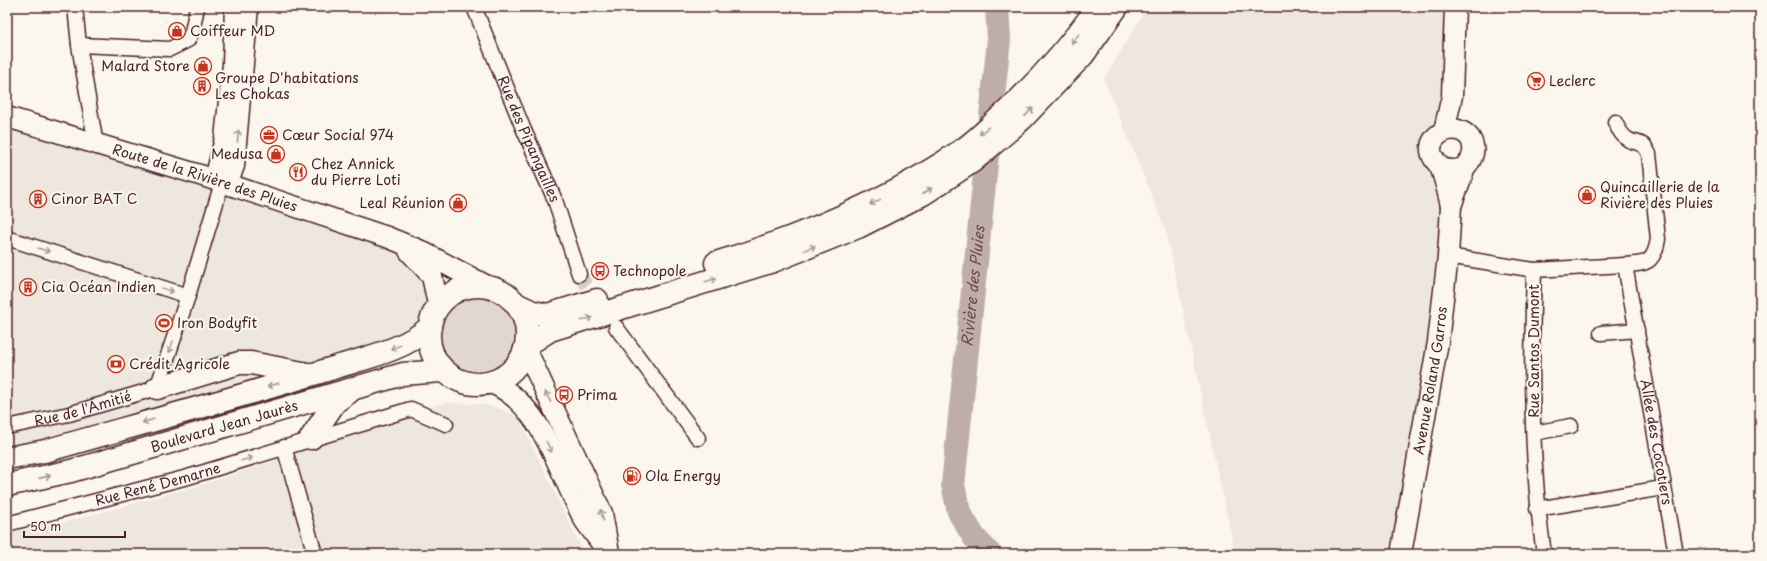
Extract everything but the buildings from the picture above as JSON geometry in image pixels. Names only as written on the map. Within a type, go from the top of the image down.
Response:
[{"type":"main road","points":[[402,244],[420,260],[432,276],[438,304],[430,328],[429,340],[432,352],[441,371],[453,378],[469,383],[491,383],[509,374],[518,364],[526,347],[550,330],[771,254],[824,225],[879,200],[966,147],[1001,117],[1045,74],[1073,42],[1098,7]]},
{"type":"main road","points":[[402,244],[419,250],[487,286],[506,294],[518,305],[533,312],[547,315],[771,254],[831,240],[884,215],[923,194],[973,161],[1022,120],[1083,55],[1117,7]]},
{"type":"main road","name":"Avenue Roland Garros","points":[[1453,131],[1452,96],[1455,7]]},
{"type":"main road","name":"Route de la Rivière des Pluies","points":[[7,117],[96,145],[200,175],[327,216],[402,244]]},
{"type":"main road","name":"Avenue Roland Garros","points":[[1401,554],[1438,342],[1448,256],[1451,206],[1465,167],[1470,162],[1474,148],[1468,136],[1453,131],[1437,136],[1431,151],[1434,160],[1440,167],[1451,206]]},
{"type":"main road","points":[[1440,167],[1448,171],[1457,171],[1465,167]]},
{"type":"main road","points":[[438,304],[452,292],[469,286],[487,286]]},
{"type":"main road","points":[[518,305],[524,319],[526,347],[602,513],[609,554]]},
{"type":"main road","name":"Boulevard Jean Jaurès","points":[[7,458],[45,451],[311,375],[396,348],[420,336],[430,328]]},
{"type":"main road","points":[[157,388],[239,363],[251,363],[311,375]]},
{"type":"main road","name":"Boulevard Jean Jaurès","points":[[7,485],[71,471],[403,374],[441,371]]},
{"type":"main road","points":[[491,383],[510,393],[526,407],[540,430],[586,522],[609,554]]},
{"type":"main road","points":[[311,438],[335,402],[355,388]]},
{"type":"street","points":[[75,7],[79,45],[96,145]]},
{"type":"street","points":[[79,45],[170,49],[188,40],[192,32],[197,7]]},
{"type":"street","points":[[222,183],[216,171],[224,138],[232,64],[234,7]]},
{"type":"street","points":[[157,388],[188,296],[222,183],[231,177],[235,166],[249,7]]},
{"type":"street","name":"Rue des Pipangailles","points":[[474,7],[520,121],[555,200],[579,274]]},
{"type":"street","points":[[1448,256],[1534,270],[1643,264],[1652,259],[1656,251],[1658,239],[1649,154],[1646,147],[1639,142],[1630,140],[1622,134],[1615,122]]},
{"type":"street","points":[[7,238],[188,296]]},
{"type":"street","name":"Allée des Cocotiers","points":[[1625,265],[1663,488],[1676,554]]},
{"type":"street","name":"Rue Santos Dumont","points":[[1534,270],[1531,358],[1537,510],[1544,554]]},
{"type":"street","points":[[616,327],[698,438]]},
{"type":"street","points":[[1602,333],[1637,330]]},
{"type":"street","name":"Rue de l'Amitié","points":[[7,427],[69,414],[157,388]]},
{"type":"street","name":"Rue René Demarne","points":[[7,524],[188,477],[311,438],[411,409],[446,424]]},
{"type":"street","name":"Rue Santos Dumont","points":[[1534,433],[1571,426]]},
{"type":"street","points":[[284,447],[316,554]]},
{"type":"street","points":[[1537,510],[1663,488]]},
{"type":"shaded area","points":[[1147,7],[1455,7],[1452,96],[1462,132],[1431,151],[1457,171],[1401,554],[1235,554],[1166,231],[1104,79]]},
{"type":"shaded area","points":[[7,117],[402,244],[438,304],[430,327],[7,458]]},
{"type":"shaded area","points":[[469,296],[485,296],[499,302],[510,313],[516,327],[516,343],[510,357],[499,368],[485,374],[469,374],[455,368],[444,357],[438,343],[438,327],[444,313],[455,302]]},
{"type":"shaded area","points":[[443,403],[482,404],[504,410],[519,418],[584,554],[7,554],[7,533],[69,521],[198,486]]},
{"type":"waterway","name":"Rivière des Pluies","points":[[990,554],[974,537],[959,512],[953,485],[999,39],[997,7]]},
{"type":"tunnel","points":[[579,274],[600,305]]},
{"type":"place","name":"Coiffeur MD","points":[[177,31]]},
{"type":"place","name":"Malard Store","points":[[203,66]]},
{"type":"place","name":"Leclerc","points":[[1536,81]]},
{"type":"place","name":"Groupe D'habitations Les Chokas","points":[[202,86]]},
{"type":"place","name":"Cœur Social 974","points":[[269,135]]},
{"type":"place","name":"Medusa","points":[[276,154]]},
{"type":"place","name":"Chez Annick du Pierre Loti","points":[[298,172]]},
{"type":"place","name":"Quincaillerie de la Rivière des Pluies","points":[[1587,195]]},
{"type":"place","name":"Cinor BAT C","points":[[38,199]]},
{"type":"place","name":"Leal Réunion","points":[[458,203]]},
{"type":"place","name":"Technopole","points":[[600,271]]},
{"type":"place","name":"Cia Océan Indien","points":[[28,287]]},
{"type":"place","name":"Iron Bodyfit","points":[[164,323]]},
{"type":"place","name":"Crédit Agricole","points":[[116,364]]},
{"type":"place","name":"Prima","points":[[564,395]]},
{"type":"place","name":"Ola Energy","points":[[632,476]]}]
